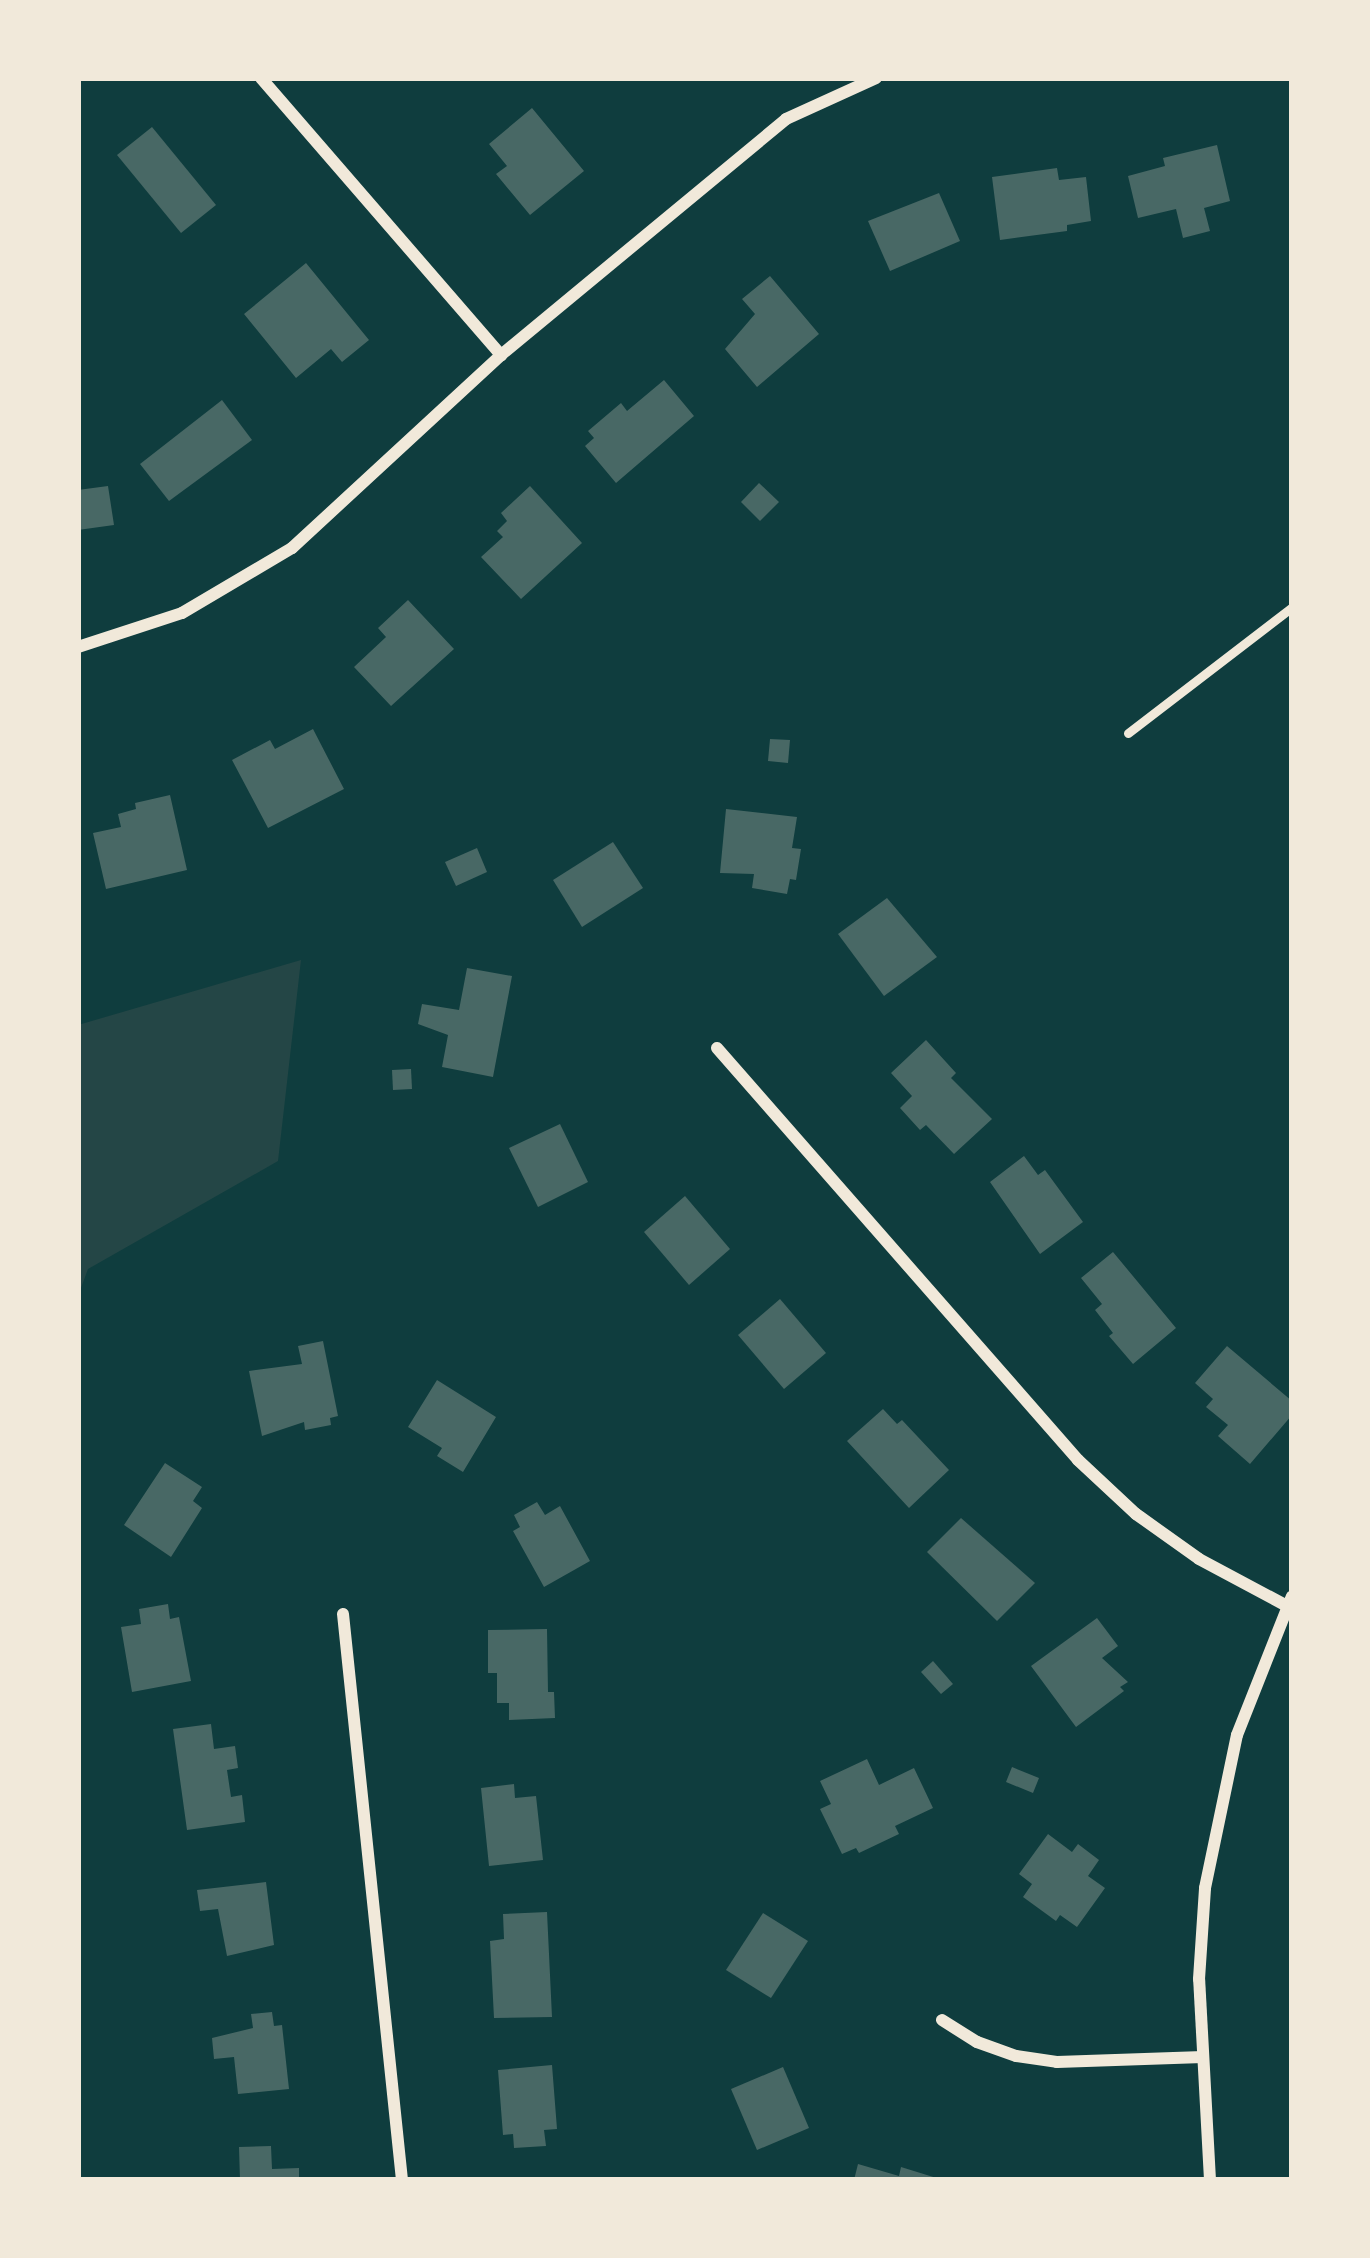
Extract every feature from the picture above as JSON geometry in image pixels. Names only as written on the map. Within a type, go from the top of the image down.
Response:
[{"type":"street","points":[[261,78],[500,355]]},
{"type":"street","points":[[78,647],[182,613],[276,558],[335,511],[500,355],[786,119],[876,78]]},
{"type":"street","points":[[717,1048],[1078,1460],[1136,1514],[1199,1559],[1289,1601],[1237,1735],[1213,1832],[1199,1979],[1210,2180]]},
{"type":"street","points":[[343,1614],[402,2180]]},
{"type":"street","points":[[942,2020],[976,2042],[1016,2056],[1057,2062],[1203,2056]]},
{"type":"lane","points":[[1128,733],[1292,608]]},
{"type":"shaded area","points":[[301,960],[278,1161],[88,1269],[78,1296],[78,1025]]},
{"type":"building","points":[[532,108],[584,171],[530,215],[496,174],[507,166],[489,144]]},
{"type":"building","points":[[152,127],[216,205],[181,233],[117,155]]},
{"type":"building","points":[[1217,145],[1230,201],[1204,208],[1210,231],[1183,238],[1176,209],[1138,218],[1128,176],[1165,166],[1163,158]]},
{"type":"building","points":[[1057,168],[1059,180],[1086,177],[1091,221],[1067,225],[1067,231],[1000,240],[992,177]]},
{"type":"building","points":[[939,193],[960,241],[890,271],[868,221]]},
{"type":"building","points":[[306,263],[369,340],[342,362],[331,349],[296,378],[244,314]]},
{"type":"building","points":[[770,276],[819,334],[757,387],[725,349],[755,314],[742,299]]},
{"type":"building","points":[[664,380],[694,416],[616,483],[585,446],[594,438],[588,431],[621,403],[627,411]]},
{"type":"building","points":[[222,400],[252,440],[169,501],[140,464]]},
{"type":"building","points":[[759,483],[779,502],[760,521],[741,502]]},
{"type":"building","points":[[108,486],[114,525],[78,530],[78,490]]},
{"type":"building","points":[[530,486],[582,543],[521,599],[481,557],[503,537],[497,531],[507,521],[501,513]]},
{"type":"building","points":[[408,600],[454,649],[391,706],[354,667],[386,637],[378,628]]},
{"type":"building","points":[[313,729],[344,789],[268,828],[232,760],[270,740],[275,749]]},
{"type":"building","points":[[770,739],[790,740],[788,763],[768,761]]},
{"type":"building","points":[[170,795],[187,870],[106,889],[93,833],[121,827],[118,814],[136,809],[135,803]]},
{"type":"building","points":[[726,809],[797,817],[792,848],[801,849],[796,880],[790,879],[787,894],[752,888],[754,874],[720,873]]},
{"type":"building","points":[[613,842],[643,888],[582,927],[553,880]]},
{"type":"building","points":[[477,848],[487,872],[456,886],[445,862]]},
{"type":"building","points":[[887,898],[937,957],[884,996],[838,934]]},
{"type":"building","points":[[467,968],[512,976],[493,1077],[442,1067],[448,1035],[418,1024],[422,1004],[459,1010]]},
{"type":"building","points":[[926,1040],[956,1073],[951,1078],[992,1119],[954,1154],[926,1125],[920,1130],[900,1108],[912,1096],[891,1073]]},
{"type":"building","points":[[411,1069],[412,1089],[393,1090],[392,1070]]},
{"type":"building","points":[[560,1124],[588,1182],[538,1207],[509,1148]]},
{"type":"building","points":[[1024,1156],[1038,1175],[1045,1170],[1083,1222],[1040,1254],[990,1182]]},
{"type":"building","points":[[685,1196],[730,1249],[689,1285],[644,1232]]},
{"type":"building","points":[[1113,1252],[1176,1328],[1133,1364],[1109,1336],[1113,1333],[1095,1310],[1102,1304],[1081,1278]]},
{"type":"building","points":[[780,1299],[826,1353],[784,1389],[738,1335]]},
{"type":"building","points":[[323,1341],[338,1416],[330,1418],[331,1425],[305,1430],[304,1422],[262,1436],[249,1371],[302,1364],[298,1346]]},
{"type":"building","points":[[1227,1346],[1292,1401],[1292,1415],[1250,1464],[1218,1436],[1228,1425],[1206,1407],[1213,1399],[1195,1383]]},
{"type":"building","points":[[437,1380],[496,1417],[463,1472],[437,1456],[442,1448],[408,1427]]},
{"type":"building","points":[[883,1409],[897,1424],[902,1420],[949,1470],[909,1508],[847,1441]]},
{"type":"building","points":[[165,1463],[202,1487],[193,1501],[202,1508],[171,1557],[124,1525]]},
{"type":"building","points":[[537,1502],[545,1515],[560,1506],[590,1561],[544,1587],[513,1531],[520,1527],[514,1515]]},
{"type":"building","points":[[961,1518],[1035,1583],[997,1621],[927,1552]]},
{"type":"building","points":[[168,1604],[170,1619],[179,1617],[191,1681],[132,1692],[121,1627],[141,1624],[139,1609]]},
{"type":"building","points":[[1097,1618],[1118,1646],[1102,1658],[1128,1682],[1120,1687],[1124,1691],[1076,1727],[1031,1666]]},
{"type":"building","points":[[547,1629],[548,1692],[554,1692],[555,1718],[509,1720],[509,1703],[497,1703],[497,1673],[488,1673],[488,1630]]},
{"type":"building","points":[[933,1661],[953,1684],[941,1694],[921,1672]]},
{"type":"building","points":[[211,1724],[214,1749],[235,1746],[238,1768],[227,1770],[231,1797],[242,1795],[245,1822],[187,1830],[173,1729]]},
{"type":"building","points":[[867,1759],[879,1785],[914,1768],[933,1808],[895,1826],[899,1834],[859,1853],[856,1848],[842,1854],[820,1809],[831,1804],[820,1781]]},
{"type":"building","points":[[1012,1767],[1039,1778],[1033,1793],[1006,1782]]},
{"type":"building","points":[[514,1784],[515,1798],[536,1796],[543,1860],[489,1866],[481,1788]]},
{"type":"building","points":[[1048,1834],[1072,1852],[1078,1844],[1099,1860],[1088,1876],[1105,1888],[1077,1927],[1060,1915],[1056,1921],[1023,1897],[1032,1884],[1019,1874]]},
{"type":"building","points":[[266,1882],[274,1945],[227,1956],[218,1909],[200,1911],[197,1890]]},
{"type":"building","points":[[547,1912],[552,2017],[494,2018],[490,1941],[504,1939],[503,1914]]},
{"type":"building","points":[[763,1913],[808,1941],[771,1998],[726,1970]]},
{"type":"building","points":[[272,2012],[274,2026],[282,2025],[289,2089],[238,2094],[234,2057],[214,2059],[212,2038],[253,2028],[251,2014]]},
{"type":"building","points":[[552,2065],[557,2129],[544,2130],[546,2146],[514,2148],[513,2134],[503,2135],[498,2070]]},
{"type":"building","points":[[783,2067],[809,2128],[757,2150],[731,2089]]},
{"type":"building","points":[[271,2146],[272,2169],[299,2168],[299,2180],[240,2180],[239,2147]]},
{"type":"building","points":[[858,2164],[899,2176],[901,2167],[943,2180],[854,2180]]}]
